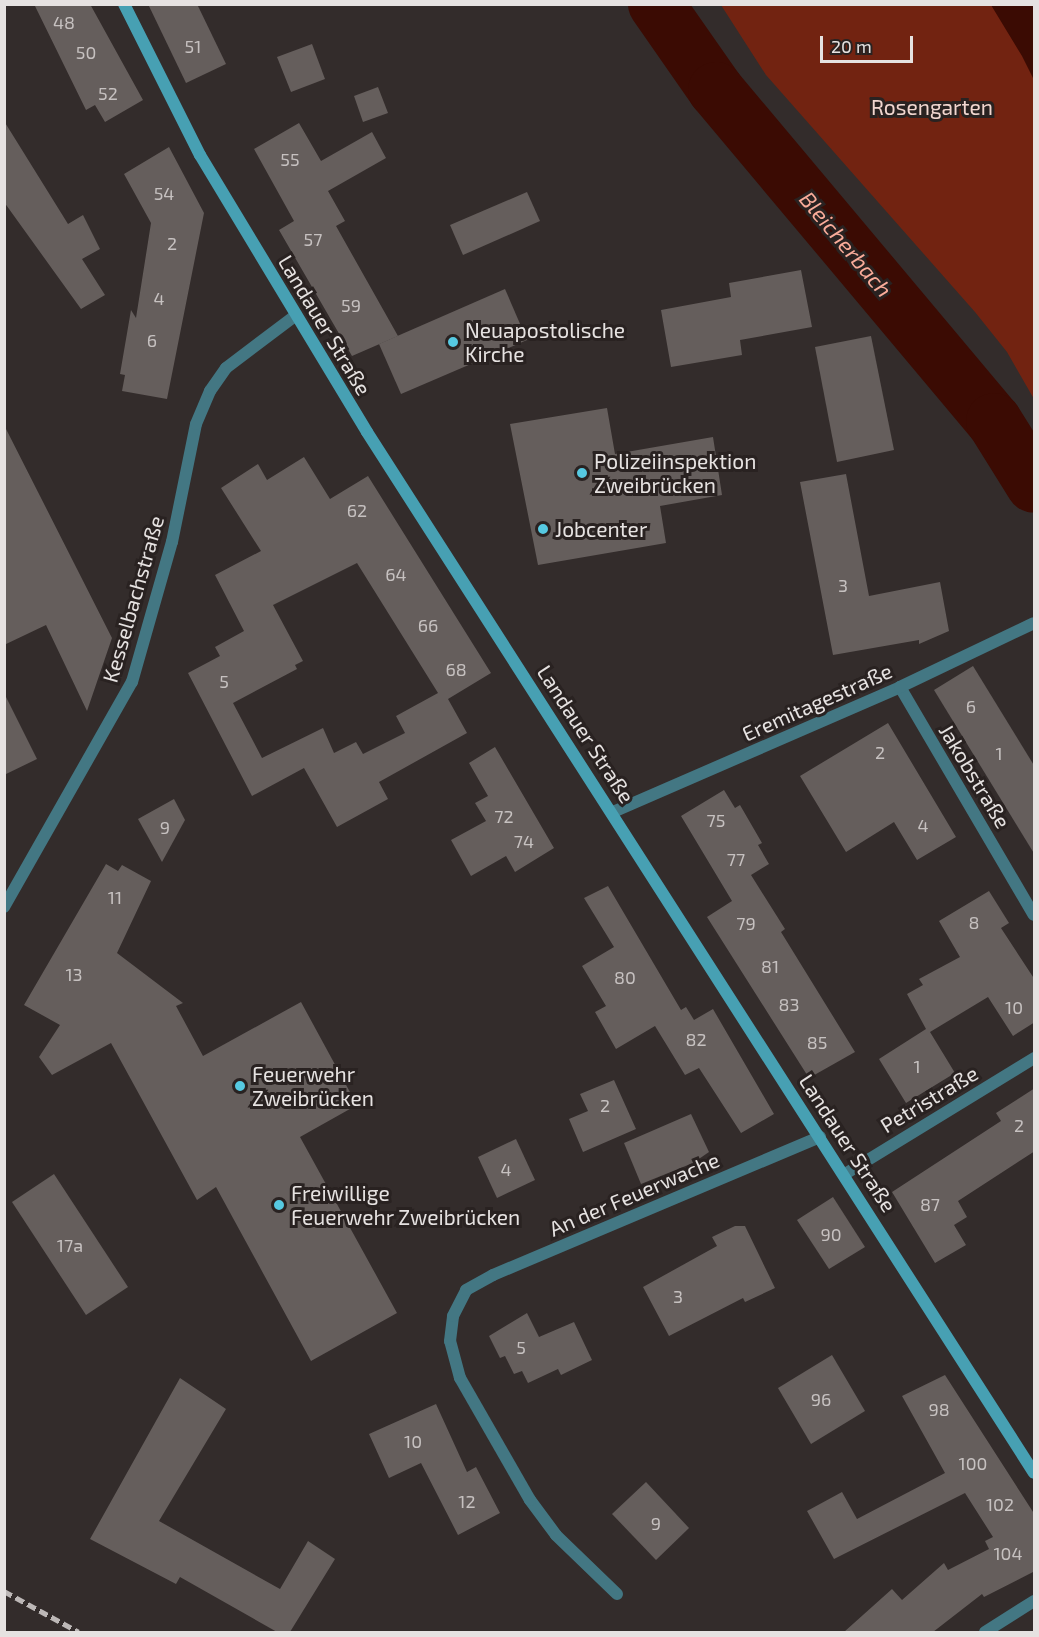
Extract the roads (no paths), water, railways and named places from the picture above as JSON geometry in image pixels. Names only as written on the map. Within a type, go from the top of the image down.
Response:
[{"type":"main road","name":"Landauer Straße","points":[[124,4],[200,155],[296,315],[1035,1473]]},
{"type":"street","name":"Kesselbachstraße","points":[[4,907],[132,682],[172,542],[196,424],[210,391],[234,361],[296,315]]},
{"type":"street","name":"Eremitagestraße","points":[[614,812],[900,687],[1035,623]]},
{"type":"street","name":"Jakobstraße","points":[[900,687],[1035,915]]},
{"type":"street","name":"Petristraße","points":[[845,1174],[1035,1058]]},
{"type":"street","name":"An der Feuerwache","points":[[617,1594],[556,1535],[530,1500],[460,1378],[450,1341],[453,1316],[466,1290],[493,1275],[820,1137]]},
{"type":"street","points":[[985,1632],[1035,1601]]},
{"type":"waterway","name":"Bleicherbach","points":[[656,4],[716,90],[994,421],[1034,485]]},
{"type":"railway","points":[[4,1591],[79,1632]]},
{"type":"place","name":"Neuapostolische Kirche","points":[[453,342]]},
{"type":"place","name":"Polizeiinspektion Zweibrücken","points":[[582,473]]},
{"type":"place","name":"Jobcenter","points":[[543,529]]},
{"type":"place","name":"Feuerwehr Zweibrücken","points":[[240,1086]]},
{"type":"place","name":"Freiwillige Feuerwehr Zweibrücken","points":[[279,1205]]},
{"type":"park label","name":"Rosengarten","points":[[932,107]]}]
